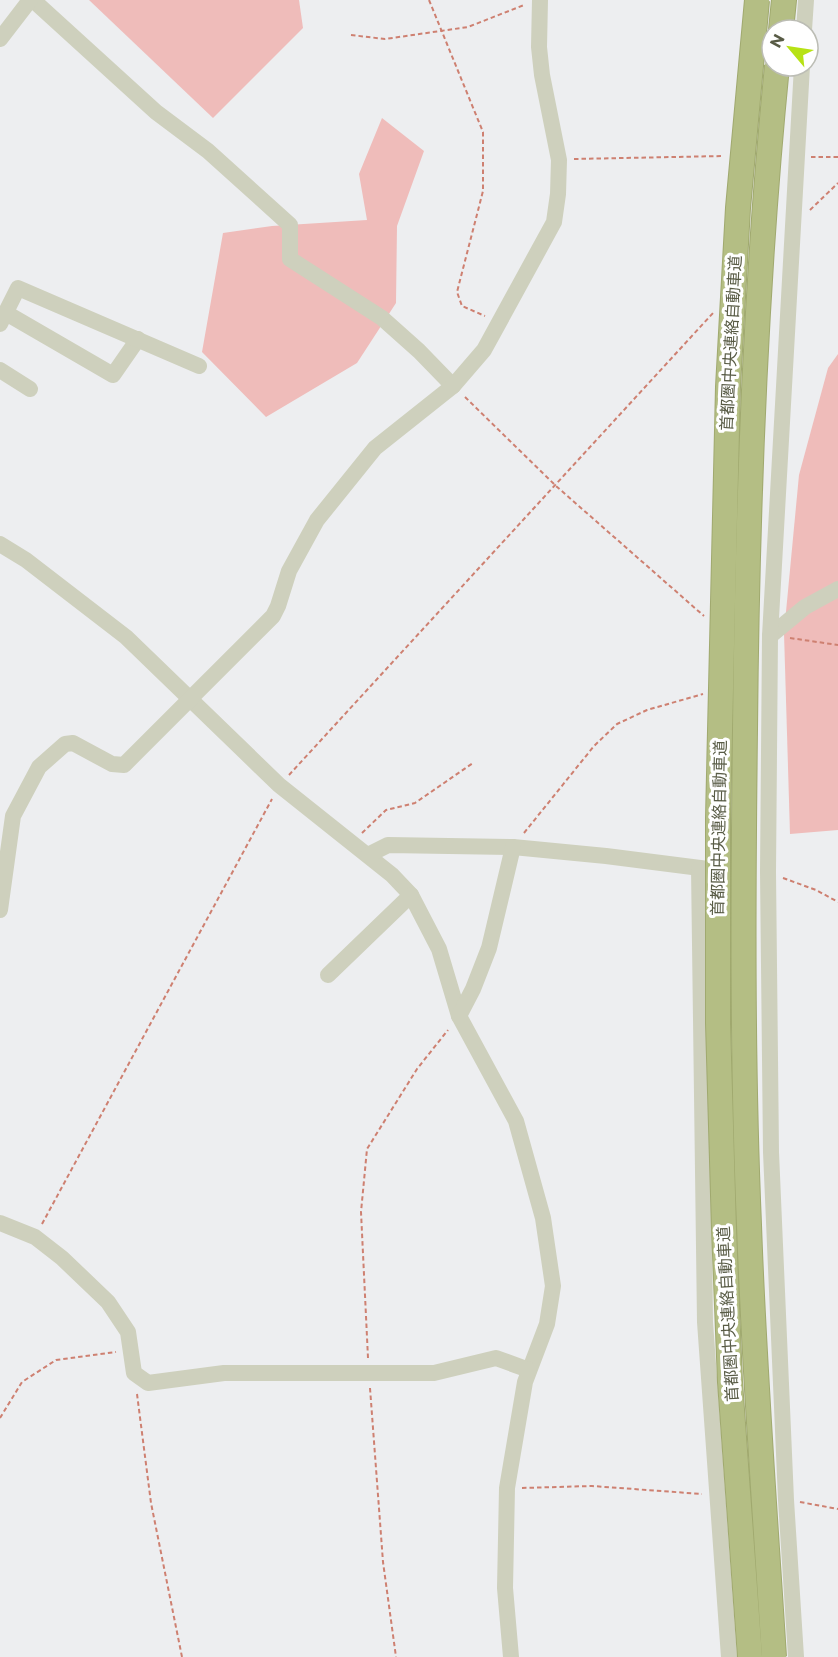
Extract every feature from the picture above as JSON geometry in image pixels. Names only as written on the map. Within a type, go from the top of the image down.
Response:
[{"type":"highway","name":"首都圏中央連絡自動車道","points":[[750,1657],[730,1382],[723,1217],[718,1023],[718,818],[728,387],[738,208],[757,0]]},
{"type":"highway","points":[[782,18],[784,0]]},
{"type":"highway","name":"首都圏中央連絡自動車道","points":[[774,1657],[749,1229],[743,999],[746,589],[754,378],[776,78]]},
{"type":"street","points":[[0,39],[31,0],[156,112],[208,151],[290,225],[290,259],[382,318],[453,386]]},
{"type":"street","points":[[805,18],[806,0]]},
{"type":"street","points":[[0,910],[13,816],[39,768],[65,744],[73,743],[112,764],[124,765],[273,616],[289,571],[317,520],[375,448],[453,386],[484,350],[554,222],[559,160],[542,75],[534,2]]},
{"type":"street","points":[[796,1657],[786,1500],[771,1152],[768,872],[770,636],[801,78]]},
{"type":"street","points":[[138,339],[113,375],[3,319],[18,288],[138,339],[199,366]]},
{"type":"street","points":[[0,370],[30,389]]},
{"type":"street","points":[[0,544],[26,560],[126,637],[279,785],[351,844],[392,874],[411,896],[439,949],[459,1016],[516,1121],[543,1218],[553,1286],[547,1324],[525,1382],[507,1488],[505,1588],[511,1657]]},
{"type":"street","points":[[770,636],[806,607],[838,589]]},
{"type":"street","points":[[368,855],[388,845],[513,847],[699,868],[768,872]]},
{"type":"street","points":[[459,1016],[473,989],[489,948],[513,847]]},
{"type":"street","points":[[699,868],[705,1322],[729,1657]]},
{"type":"street","points":[[328,975],[411,896]]},
{"type":"street","points":[[0,1223],[35,1238],[62,1258],[108,1302],[128,1332],[134,1373],[148,1383],[224,1373],[434,1373],[496,1358],[529,1370]]},
{"type":"path","points":[[429,0],[483,132],[483,191],[457,292],[462,306],[499,322]]},
{"type":"path","points":[[351,35],[385,39],[468,27],[534,2]]},
{"type":"path","points":[[559,160],[727,156]]},
{"type":"path","points":[[796,157],[838,156]]},
{"type":"path","points":[[793,227],[838,183]]},
{"type":"path","points":[[35,1238],[279,785],[716,310]]},
{"type":"path","points":[[453,386],[556,486],[704,616]]},
{"type":"path","points":[[770,636],[838,645]]},
{"type":"path","points":[[513,847],[594,746],[617,724],[647,710],[713,692]]},
{"type":"path","points":[[351,844],[386,810],[415,803],[473,764]]},
{"type":"path","points":[[768,872],[816,890],[838,902]]},
{"type":"path","points":[[396,1657],[383,1562],[369,1372],[361,1212],[368,1149],[417,1069],[459,1016]]},
{"type":"path","points":[[0,1418],[22,1382],[56,1360],[130,1350]]},
{"type":"path","points":[[134,1373],[151,1503],[182,1657]]},
{"type":"path","points":[[507,1488],[610,1486],[717,1495]]},
{"type":"path","points":[[786,1500],[838,1509]]},
{"type":"shaded area","points":[[89,0],[299,0],[303,28],[213,118]]},
{"type":"shaded area","points":[[382,118],[424,151],[397,226],[396,303],[357,363],[266,417],[202,352],[223,233],[272,226],[367,220],[359,174]]},
{"type":"shaded area","points":[[838,354],[838,830],[790,834],[784,633],[799,475],[828,368]]}]
